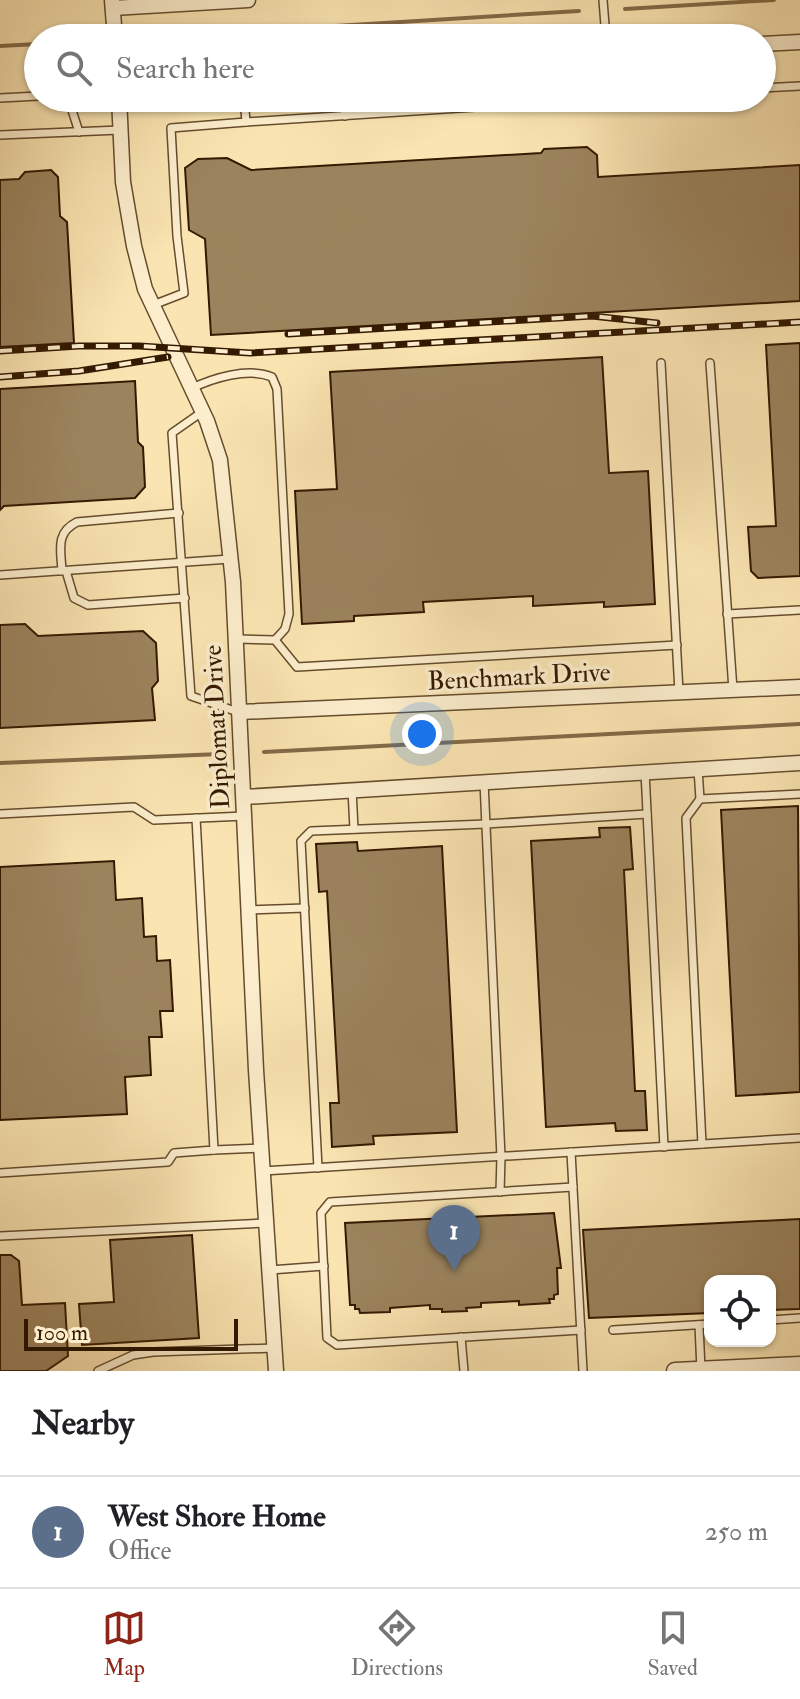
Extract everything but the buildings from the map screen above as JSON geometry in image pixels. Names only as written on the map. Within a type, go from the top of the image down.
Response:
[{"type":"street","points":[[114,24],[112,4],[248,0]]},
{"type":"street","points":[[776,43],[800,42]]},
{"type":"street","name":"Diplomat Drive","points":[[119,112],[123,182],[145,289],[202,412],[220,460],[236,639],[261,1148],[276,1371]]},
{"type":"street","name":"Benchmark Drive","points":[[240,712],[800,687]]},
{"type":"street","points":[[244,797],[800,763]]},
{"type":"street","points":[[675,1371],[800,1365]]},
{"type":"lane","points":[[603,0],[605,24]]},
{"type":"lane","points":[[776,87],[800,86]]},
{"type":"lane","points":[[0,98],[24,97]]},
{"type":"lane","points":[[73,112],[79,132]]},
{"type":"lane","points":[[245,112],[246,122]]},
{"type":"lane","points":[[345,112],[345,116]]},
{"type":"lane","points":[[152,305],[184,293],[177,236],[171,128],[388,112]]},
{"type":"lane","points":[[0,135],[120,130]]},
{"type":"lane","points":[[661,363],[679,692]]},
{"type":"lane","points":[[710,363],[733,690]]},
{"type":"lane","points":[[190,389],[213,378],[263,373],[272,377],[277,389],[289,614],[285,629],[275,640],[236,639]]},
{"type":"lane","points":[[202,412],[172,433],[191,696],[240,712]]},
{"type":"lane","points":[[179,513],[77,522],[67,527],[60,537],[64,571],[74,598],[88,605],[185,598]]},
{"type":"lane","points":[[0,575],[230,559]]},
{"type":"lane","points":[[727,614],[800,610]]},
{"type":"lane","points":[[275,640],[297,667],[677,645]]},
{"type":"lane","points":[[698,769],[700,799],[686,818],[702,1144]]},
{"type":"lane","points":[[645,772],[664,1147]]},
{"type":"lane","points":[[484,782],[500,1192]]},
{"type":"lane","points":[[352,790],[354,829]]},
{"type":"lane","points":[[700,799],[800,794]]},
{"type":"lane","points":[[0,814],[134,807],[154,820],[245,816]]},
{"type":"lane","points":[[318,1168],[301,841],[311,831],[647,814]]},
{"type":"lane","points":[[196,818],[214,1150]]},
{"type":"lane","points":[[249,910],[305,908]]},
{"type":"lane","points":[[263,1171],[800,1138]]},
{"type":"lane","points":[[0,1173],[168,1162],[174,1153],[261,1148]]},
{"type":"lane","points":[[571,1152],[583,1371]]},
{"type":"lane","points":[[573,1187],[330,1202],[321,1213],[327,1338],[337,1345],[581,1330]]},
{"type":"lane","points":[[0,1236],[266,1223]]},
{"type":"lane","points":[[269,1270],[324,1266]]},
{"type":"lane","points":[[776,1320],[800,1318]]},
{"type":"lane","points":[[699,1325],[701,1370]]},
{"type":"lane","points":[[613,1330],[704,1325]]},
{"type":"lane","points":[[461,1337],[464,1371]]},
{"type":"lane","points":[[98,1371],[133,1355],[153,1352],[274,1348]]},
{"type":"waterway","points":[[625,9],[774,0]]},
{"type":"waterway","points":[[367,24],[579,11]]},
{"type":"waterway","points":[[0,46],[24,45]]},
{"type":"waterway","points":[[264,752],[800,724]]},
{"type":"waterway","points":[[0,763],[220,754]]},
{"type":"railway","points":[[288,334],[592,316],[657,323]]},
{"type":"railway","points":[[0,351],[139,346],[250,353],[800,322]]},
{"type":"railway","points":[[0,377],[79,371],[168,357]]},
{"type":"place","name":"West Shore Home","points":[[454,1271]]}]
